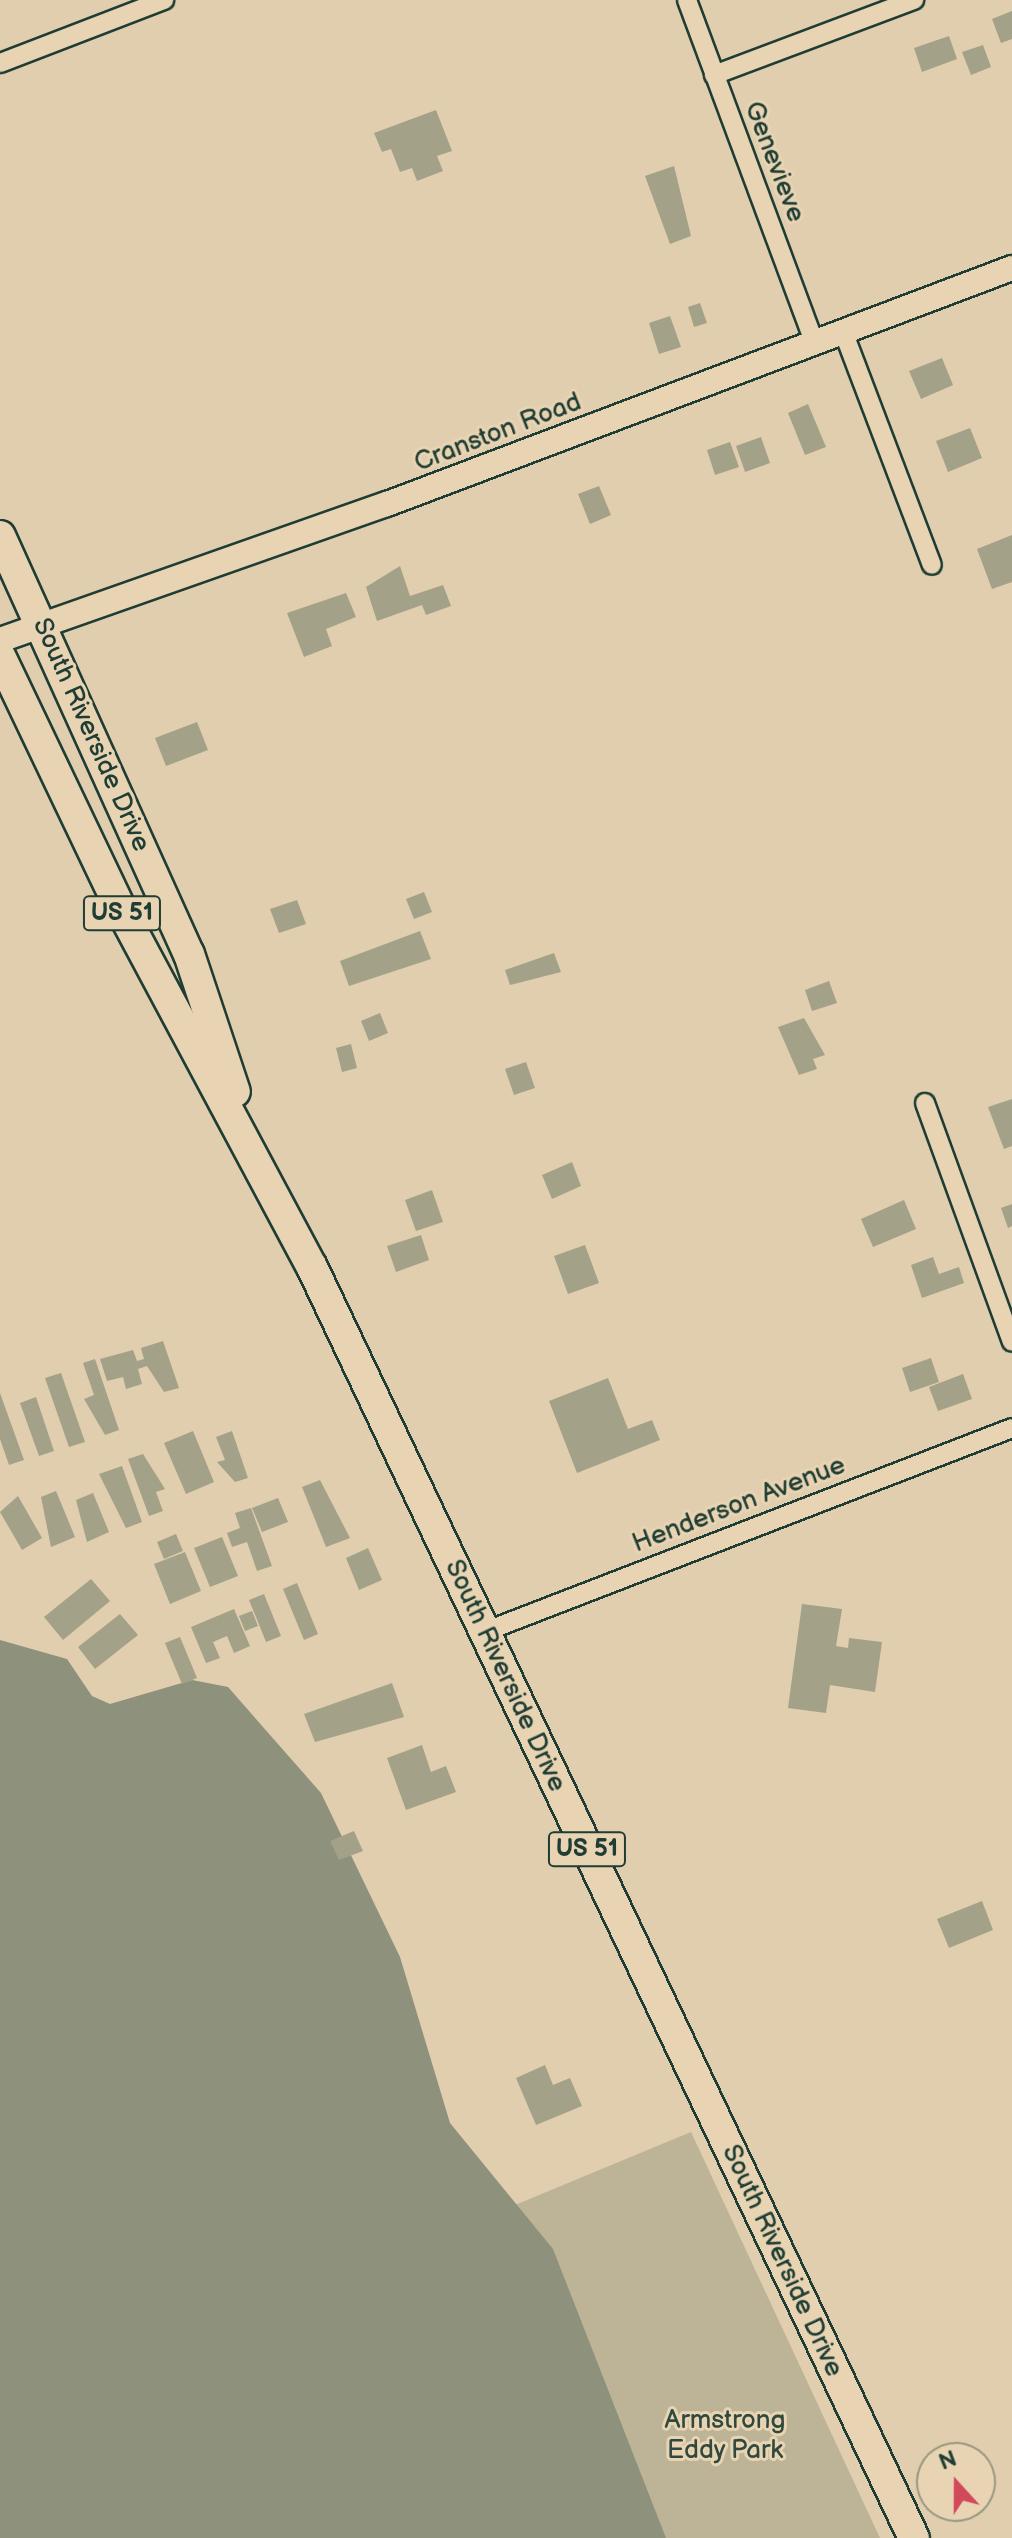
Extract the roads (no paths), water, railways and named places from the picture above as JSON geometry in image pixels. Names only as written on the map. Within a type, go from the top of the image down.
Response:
[{"type":"main road","name":"South Riverside Drive","points":[[0,536],[189,954],[258,1162]]},
{"type":"main road","name":"South Riverside Drive","points":[[0,656],[119,906],[258,1162],[914,2538]]},
{"type":"street","points":[[0,63],[164,0]]},
{"type":"street","name":"Genevieve","points":[[687,0],[814,342]]},
{"type":"street","points":[[714,75],[914,0]]},
{"type":"street","name":"Cranston Road","points":[[0,640],[1012,268]]},
{"type":"street","points":[[843,331],[932,565]]},
{"type":"street","points":[[925,1103],[1012,1342]]},
{"type":"street","name":"Henderson Avenue","points":[[484,1632],[1012,1428]]},
{"type":"park label","name":"Armstrong Eddy Park","points":[[725,2436]]}]
